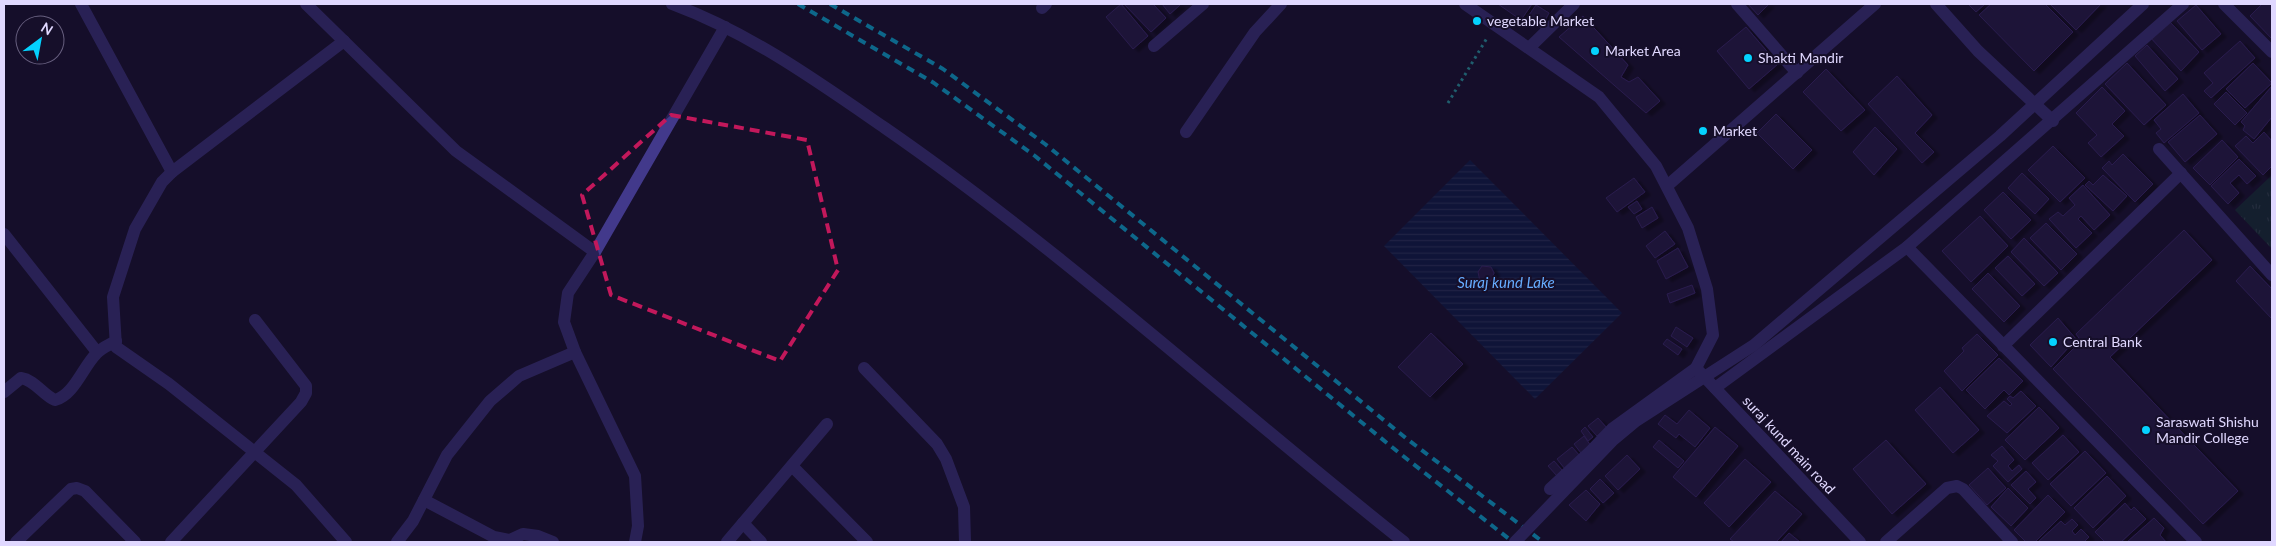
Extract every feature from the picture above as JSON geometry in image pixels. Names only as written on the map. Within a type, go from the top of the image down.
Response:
[{"type":"street","points":[[81,4],[172,172]]},
{"type":"street","points":[[306,4],[456,151],[595,252]]},
{"type":"street","points":[[672,4],[761,45],[936,163],[1180,356],[1298,458],[1404,542]]},
{"type":"street","points":[[1154,46],[1203,4]]},
{"type":"street","points":[[1186,132],[1255,32],[1281,4]]},
{"type":"street","points":[[1465,4],[1599,97],[1656,166],[1688,228],[1707,289],[1713,335],[1696,368],[1613,428],[1550,489]]},
{"type":"street","points":[[1529,48],[1574,4]]},
{"type":"street","points":[[1737,4],[1796,73]]},
{"type":"street","points":[[1667,186],[1875,4]]},
{"type":"street","points":[[1936,4],[1978,51],[2053,121]]},
{"type":"street","points":[[1515,542],[1612,440],[1636,421],[1754,345],[2014,124],[2143,4]]},
{"type":"street","points":[[1715,388],[1907,247],[2053,121],[2183,4]]},
{"type":"street","points":[[2224,4],[2272,52]]},
{"type":"street","points":[[635,542],[638,526],[635,476],[575,352],[564,322],[568,293],[595,252],[725,27]]},
{"type":"street","points":[[344,41],[172,172],[162,182],[135,229],[113,297],[116,347],[169,384],[296,485],[346,542]]},
{"type":"street","points":[[2159,149],[2272,275]]},
{"type":"street","points":[[2003,346],[2181,173]]},
{"type":"street","points":[[4,234],[97,352]]},
{"type":"street","points":[[1907,247],[2196,542]]},
{"type":"street","points":[[171,542],[301,402],[306,393],[306,386],[255,320]]},
{"type":"street","points":[[4,392],[21,378],[28,379],[50,398],[60,399],[71,388],[97,352],[116,341]]},
{"type":"street","points":[[397,542],[413,521],[447,455],[490,401],[519,376],[575,352]]},
{"type":"street","points":[[864,368],[938,444],[946,459],[964,507],[965,542]]},
{"type":"street","name":"suraj kund main road","points":[[1696,368],[1860,542]]},
{"type":"street","points":[[728,542],[828,424]]},
{"type":"street","points":[[792,466],[867,542]]},
{"type":"street","points":[[1886,542],[1947,488],[1957,486],[1963,488],[2012,542]]},
{"type":"street","points":[[16,542],[71,489],[77,488],[85,491],[135,542]]},
{"type":"street","points":[[424,500],[494,537],[510,540],[523,534],[538,536],[553,542]]},
{"type":"street","points":[[744,523],[761,542]]},
{"type":"path","points":[[1448,103],[1496,25]]},
{"type":"highlighted area","points":[[671,115],[807,140],[838,270],[780,361],[611,295],[582,195]]},
{"type":"green space","points":[[2272,175],[2272,249],[2235,210]]},
{"type":"water","name":"Suraj kund Lake","points":[[1470,160],[1622,313],[1535,399],[1384,246]]},
{"type":"building","points":[[1121,4],[1148,36],[1133,49],[1106,17]]},
{"type":"building","points":[[1124,4],[1153,4],[1166,18],[1151,32]]},
{"type":"building","points":[[1162,4],[1178,4],[1180,5],[1170,14]]},
{"type":"building","points":[[1498,4],[1532,4],[1521,20]]},
{"type":"building","points":[[1748,4],[1769,4],[1758,15]]},
{"type":"building","points":[[1968,4],[1985,4],[1976,12]]},
{"type":"building","points":[[1991,4],[2045,4],[2073,32],[2034,71],[1979,15]]},
{"type":"building","points":[[2050,4],[2101,4],[2076,30]]},
{"type":"building","points":[[2262,4],[2272,4],[2272,39],[2250,16]]},
{"type":"building","points":[[1536,5],[1549,13],[1541,28],[1527,18]]},
{"type":"building","points":[[2196,5],[2221,34],[2202,50],[2177,21]]},
{"type":"building","name":"Market Area","points":[[1583,16],[1628,65],[1621,77],[1629,82],[1638,77],[1660,101],[1646,113],[1559,37]]},
{"type":"building","points":[[2167,19],[2199,52],[2181,71],[2149,36]]},
{"type":"building","name":"Shakti Mandir","points":[[1746,27],[1778,64],[1749,89],[1717,51]]},
{"type":"building","points":[[2240,41],[2255,58],[2211,98],[2204,91],[2213,83],[2204,73]]},
{"type":"building","points":[[2147,45],[2178,79],[2165,91],[2135,56]]},
{"type":"building","points":[[2127,63],[2166,105],[2144,125],[2105,84]]},
{"type":"building","points":[[2253,63],[2272,83],[2245,108],[2226,89]]},
{"type":"building","points":[[1826,69],[1865,110],[1841,131],[1803,92]]},
{"type":"building","points":[[1897,76],[1932,115],[1915,133],[1934,152],[1922,163],[1868,104]]},
{"type":"building","points":[[2272,86],[2272,117],[2254,139],[2243,130],[2245,126],[2241,122]]},
{"type":"building","points":[[2102,87],[2125,111],[2112,124],[2124,136],[2101,157],[2088,143],[2097,135],[2076,113]]},
{"type":"building","points":[[2226,92],[2247,113],[2235,125],[2214,104]]},
{"type":"building","points":[[2183,94],[2199,113],[2164,143],[2156,133],[2161,129],[2154,120]]},
{"type":"building","points":[[1776,114],[1812,150],[1793,169],[1757,133]]},
{"type":"building","points":[[2200,115],[2217,134],[2185,162],[2168,142]]},
{"type":"building","points":[[1875,127],[1897,149],[1874,175],[1853,152]]},
{"type":"building","points":[[2264,132],[2272,141],[2272,166],[2263,175],[2235,146],[2246,136],[2253,143]]},
{"type":"building","points":[[2222,140],[2238,157],[2210,185],[2193,168]]},
{"type":"building","points":[[2053,146],[2085,178],[2060,202],[2028,170]]},
{"type":"building","points":[[2123,154],[2153,184],[2135,202],[2102,168],[2109,161],[2112,165]]},
{"type":"building","points":[[2239,159],[2256,176],[2247,184],[2239,175],[2230,183],[2239,193],[2228,204],[2211,186]]},
{"type":"building","points":[[2022,173],[2049,199],[2035,214],[2008,188]]},
{"type":"building","points":[[2103,175],[2127,196],[2113,211],[2085,185],[2089,181],[2093,185]]},
{"type":"building","points":[[1634,178],[1645,192],[1617,212],[1606,198]]},
{"type":"building","points":[[2083,185],[2110,215],[2094,230],[2081,216],[2078,219],[2092,233],[2076,248],[2049,219],[2058,212],[2063,216],[2075,205],[2069,198]]},
{"type":"building","points":[[2003,192],[2031,220],[2011,239],[1984,210]]},
{"type":"building","points":[[1637,201],[1642,209],[1634,214],[1628,207]]},
{"type":"building","points":[[1652,207],[1658,218],[1642,228],[1636,217]]},
{"type":"building","points":[[1980,216],[2008,246],[1971,282],[1942,251]]},
{"type":"building","points":[[2046,223],[2077,254],[2061,270],[2030,238]]},
{"type":"building","name":"Saraswati Shishu Mandir College","points":[[2184,230],[2212,260],[2110,357],[2238,491],[2203,524],[2053,369],[2081,341],[2076,334]]},
{"type":"building","points":[[1665,231],[1675,244],[1655,258],[1646,246]]},
{"type":"building","points":[[2024,238],[2058,273],[2044,286],[2011,252]]},
{"type":"building","points":[[1678,248],[1688,267],[1666,279],[1657,261]]},
{"type":"building","points":[[2008,256],[2035,284],[2022,296],[1995,268]]},
{"type":"building","points":[[1482,266],[1491,267],[1494,273],[1491,281],[1480,281],[1478,272]]},
{"type":"building","points":[[2250,266],[2272,289],[2272,319],[2236,281]]},
{"type":"building","points":[[1988,273],[2020,306],[2004,322],[1972,289]]},
{"type":"building","points":[[1692,285],[1695,293],[1670,303],[1667,294]]},
{"type":"building","name":"Central Bank","points":[[2058,318],[2076,339],[2051,367],[2030,345]]},
{"type":"building","points":[[1676,327],[1693,338],[1687,347],[1671,336]]},
{"type":"building","points":[[1431,333],[1463,364],[1430,397],[1398,367]]},
{"type":"building","points":[[1977,334],[1998,355],[1962,391],[1944,371],[1964,351],[1962,348]]},
{"type":"building","points":[[1667,339],[1682,349],[1678,355],[1663,344]]},
{"type":"building","points":[[1999,358],[2023,381],[2009,395],[2004,390],[1985,409],[1966,390]]},
{"type":"building","points":[[1940,387],[1979,430],[1953,453],[1915,410]]},
{"type":"building","points":[[2021,391],[2036,406],[2007,433],[1987,416],[2004,401],[2010,406],[2012,404],[2007,399],[2010,396],[2013,398]]},
{"type":"building","points":[[2039,407],[2059,428],[2025,460],[2005,440]]},
{"type":"building","points":[[1689,410],[1710,428],[1695,447],[1679,434],[1676,438],[1658,424],[1665,415],[1677,424]]},
{"type":"building","points":[[1598,418],[1607,428],[1597,436],[1588,426]]},
{"type":"building","points":[[1585,427],[1593,437],[1588,441],[1581,431]]},
{"type":"building","points":[[1715,427],[1738,446],[1696,497],[1673,477]]},
{"type":"building","points":[[2063,435],[2079,452],[2048,480],[2032,463]]},
{"type":"building","points":[[1584,436],[1591,446],[1581,453],[1574,444]]},
{"type":"building","points":[[1659,440],[1684,461],[1678,468],[1653,447]]},
{"type":"building","points":[[1886,440],[1926,484],[1892,514],[1853,469]]},
{"type":"building","points":[[2002,446],[2014,460],[2008,466],[2012,471],[2019,465],[2022,469],[2008,482],[1993,466],[1998,461],[1991,455]]},
{"type":"building","points":[[1572,447],[1580,456],[1565,469],[1557,459]]},
{"type":"building","points":[[2085,451],[2106,473],[2071,506],[2050,484]]},
{"type":"building","points":[[1627,455],[1640,469],[1618,490],[1605,476]]},
{"type":"building","points":[[1745,459],[1771,482],[1729,527],[1704,503]]},
{"type":"building","points":[[1554,461],[1562,470],[1557,476],[1548,466]]},
{"type":"building","points":[[1988,468],[2006,488],[1987,505],[1969,485]]},
{"type":"building","points":[[2026,471],[2036,482],[2028,489],[2036,498],[2030,504],[2011,485]]},
{"type":"building","points":[[2107,476],[2126,496],[2093,528],[2074,508]]},
{"type":"building","points":[[1600,479],[1614,493],[1603,503],[1590,489]]},
{"type":"building","points":[[2008,488],[2028,508],[2011,526],[1991,507]]},
{"type":"building","points":[[1586,490],[1600,504],[1586,521],[1569,505]]},
{"type":"building","points":[[1775,491],[1802,514],[1776,542],[1734,542],[1730,539]]},
{"type":"building","points":[[2048,495],[2065,512],[2035,542],[2026,542],[2014,530]]},
{"type":"building","points":[[2125,503],[2131,510],[2134,507],[2146,519],[2121,542],[2105,542],[2095,532]]},
{"type":"building","points":[[2154,518],[2164,528],[2160,535],[2166,542],[2127,542]]},
{"type":"building","points":[[2072,519],[2078,525],[2072,531],[2075,535],[2081,529],[2089,537],[2084,542],[2038,542],[2061,521],[2065,525]]},
{"type":"building","points":[[1789,533],[1800,542],[1781,542]]},
{"type":"railway","points":[[798,4],[934,83],[1035,156],[1398,452],[1513,542]]},
{"type":"railway","points":[[830,4],[943,69],[1045,144],[1407,439],[1543,542]]},
{"type":"place","name":"vegetable Market","points":[[1477,21]]},
{"type":"place","name":"Market Area","points":[[1595,51]]},
{"type":"place","name":"Shakti Mandir","points":[[1748,58]]},
{"type":"place","name":"Market","points":[[1703,131]]},
{"type":"place","name":"Central Bank","points":[[2053,342]]},
{"type":"place","name":"Saraswati Shishu Mandir College","points":[[2146,430]]}]
